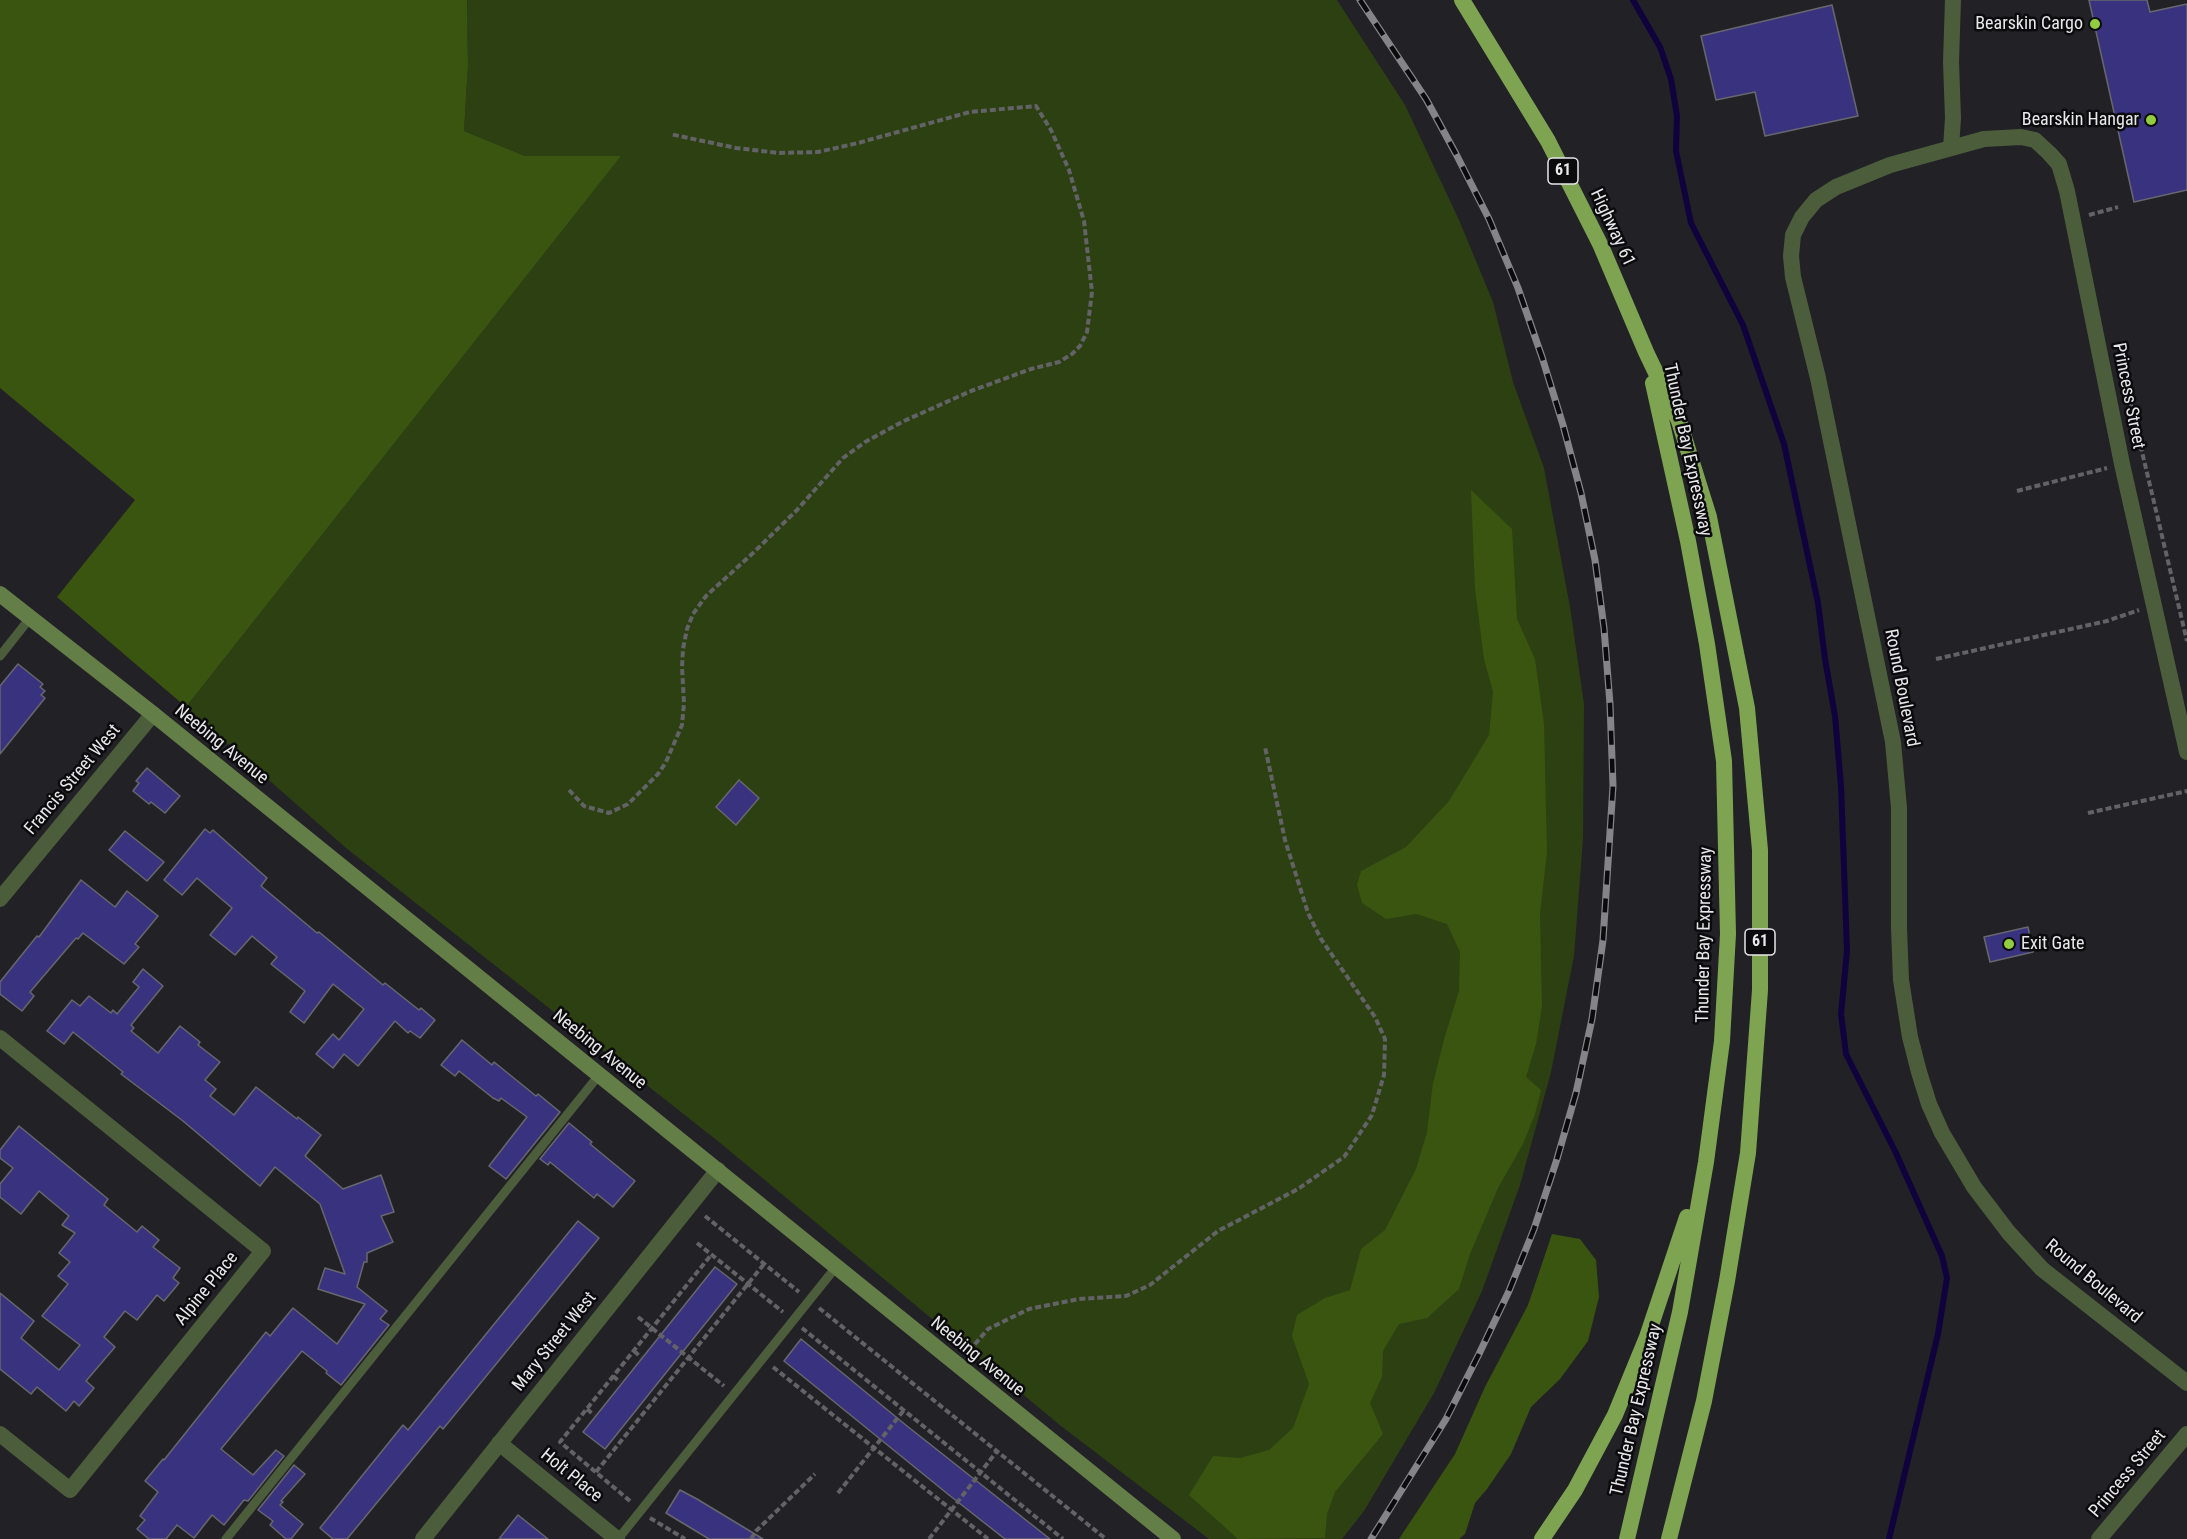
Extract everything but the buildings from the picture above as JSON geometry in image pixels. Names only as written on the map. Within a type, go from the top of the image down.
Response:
[{"type":"highway","name":"Highway 61","points":[[1462,0],[1548,141],[1600,246],[1646,352]]},
{"type":"highway","name":"Thunder Bay Expressway","points":[[1627,1539],[1680,1312],[1706,1162],[1722,1041],[1728,934],[1724,761],[1707,644],[1686,530],[1646,352]]},
{"type":"highway","name":"Thunder Bay Expressway","points":[[1646,352],[1679,421],[1708,517],[1747,708],[1760,850],[1761,990],[1748,1153],[1704,1401],[1669,1539]]},
{"type":"highway","points":[[1542,1539],[1575,1490],[1615,1415],[1647,1337],[1706,1162]]},
{"type":"highway","points":[[1682,1539],[1704,1401]]},
{"type":"main road","name":"Neebing Avenue","points":[[0,594],[153,714],[1173,1539]]},
{"type":"street","points":[[1951,148],[1953,0]]},
{"type":"street","name":"Princess Street","points":[[1951,148],[1983,139],[2021,137],[2035,140],[2059,164],[2067,191],[2122,464],[2187,752]]},
{"type":"street","name":"Round Boulevard","points":[[1951,148],[1890,165],[1829,191],[1816,200],[1802,217],[1793,235],[1791,256],[1793,276],[1818,378],[1893,742],[1899,808],[1900,954],[1903,1000],[1910,1037],[1929,1104],[1942,1133],[1974,1186],[2009,1233],[2042,1269],[2187,1383]]},
{"type":"street","name":"Francis Street West","points":[[0,899],[153,714]]},
{"type":"street","name":"Alpine Place","points":[[0,1038],[263,1251],[70,1490],[0,1434]]},
{"type":"street","name":"Mary Street West","points":[[423,1539],[718,1170]]},
{"type":"street","name":"Princess Street","points":[[2099,1539],[2187,1434]]},
{"type":"street","name":"Holt Place","points":[[499,1443],[618,1539]]},
{"type":"lane","points":[[0,656],[30,618]]},
{"type":"lane","points":[[226,1539],[599,1075]]},
{"type":"lane","points":[[618,1539],[836,1268]]},
{"type":"path","points":[[569,790],[584,806],[609,813],[628,804],[657,774],[666,762],[682,725],[683,649],[687,628],[693,614],[706,596],[797,510],[843,458],[865,442],[942,404],[1031,369],[1059,362],[1080,346],[1087,332],[1092,292],[1084,221],[1069,170],[1051,130],[1036,106],[970,112],[818,152],[779,153],[736,148],[670,134]]},
{"type":"path","points":[[2085,216],[2118,207]]},
{"type":"path","points":[[2127,385],[2187,641]]},
{"type":"path","points":[[2017,491],[2144,459]]},
{"type":"path","points":[[1936,658],[2107,621],[2177,599]]},
{"type":"path","points":[[957,1366],[988,1329],[1029,1309],[1079,1299],[1126,1296],[1150,1286],[1218,1231],[1298,1190],[1344,1156],[1372,1115],[1384,1076],[1385,1039],[1375,1017],[1321,939],[1308,913],[1285,840],[1265,747]]},
{"type":"path","points":[[2088,813],[2187,791]]},
{"type":"path","points":[[691,1204],[1106,1539]]},
{"type":"path","points":[[697,1243],[1063,1539]]},
{"type":"path","points":[[685,1539],[650,1518],[560,1442],[711,1255]]},
{"type":"path","points":[[596,1472],[764,1263]]},
{"type":"path","points":[[695,1275],[700,1281]]},
{"type":"path","points":[[671,1304],[677,1309]]},
{"type":"path","points":[[638,1317],[735,1394]]},
{"type":"path","points":[[634,1351],[641,1357]]},
{"type":"path","points":[[772,1366],[988,1539]]},
{"type":"path","points":[[613,1376],[620,1382]]},
{"type":"path","points":[[808,1395],[813,1389]]},
{"type":"path","points":[[586,1410],[594,1415]]},
{"type":"path","points":[[838,1493],[904,1410]]},
{"type":"path","points":[[836,1417],[841,1412]]},
{"type":"path","points":[[928,1539],[997,1451]]},
{"type":"path","points":[[886,1458],[891,1452]]},
{"type":"path","points":[[902,1470],[906,1464]]},
{"type":"path","points":[[752,1539],[756,1531],[814,1474]]},
{"type":"path","points":[[915,1480],[919,1474]]},
{"type":"path","points":[[940,1500],[944,1495]]},
{"type":"path","points":[[677,1534],[682,1527]]},
{"type":"green space","points":[[0,0],[467,0],[468,66],[464,131],[525,156],[621,156],[186,707],[57,597],[135,500],[0,388]]},
{"type":"green space","points":[[467,0],[1337,0],[1405,105],[1459,220],[1493,302],[1513,382],[1544,468],[1570,607],[1584,704],[1583,839],[1574,956],[1551,1072],[1520,1185],[1482,1291],[1434,1393],[1364,1511],[1342,1539],[1209,1539],[1061,1426],[719,1142],[346,848],[186,707],[620,157],[525,156],[464,131],[468,66]]},
{"type":"green space","points":[[1471,490],[1512,529],[1517,619],[1535,659],[1544,724],[1547,852],[1540,914],[1542,1007],[1536,1044],[1526,1077],[1541,1090],[1535,1114],[1523,1144],[1498,1188],[1470,1254],[1459,1289],[1427,1318],[1399,1324],[1383,1351],[1382,1377],[1370,1403],[1383,1434],[1335,1492],[1327,1514],[1325,1538],[1238,1539],[1189,1495],[1213,1456],[1240,1458],[1269,1450],[1293,1428],[1309,1384],[1292,1336],[1297,1315],[1325,1298],[1350,1290],[1361,1249],[1385,1230],[1416,1169],[1427,1132],[1433,1083],[1459,991],[1460,952],[1447,924],[1416,914],[1386,919],[1362,903],[1357,885],[1361,871],[1406,847],[1449,801],[1489,735],[1493,692],[1484,659],[1475,589]]},
{"type":"green space","points":[[1552,1234],[1580,1239],[1596,1260],[1599,1297],[1588,1341],[1560,1379],[1531,1407],[1511,1454],[1475,1503],[1465,1534],[1459,1539],[1399,1539],[1455,1454],[1485,1387],[1528,1305]]},
{"type":"waterway","points":[[1633,0],[1660,47],[1671,79],[1677,116],[1676,151],[1691,223],[1743,325],[1784,444],[1818,603],[1835,716],[1841,786],[1847,951],[1841,1014],[1846,1054],[1895,1151],[1942,1256],[1947,1278],[1938,1334],[1889,1539]]},
{"type":"railway","points":[[1360,0],[1426,99],[1456,154],[1489,219],[1518,288],[1542,357],[1581,493],[1595,560],[1604,628],[1613,786],[1603,940],[1592,1019],[1576,1093],[1557,1159],[1534,1229],[1509,1291],[1479,1354],[1446,1419],[1371,1539]]},
{"type":"place","name":"Bearskin Cargo","points":[[2095,24]]},
{"type":"place","name":"Bearskin Hangar","points":[[2151,120]]},
{"type":"place","name":"Exit Gate","points":[[2009,944]]}]
